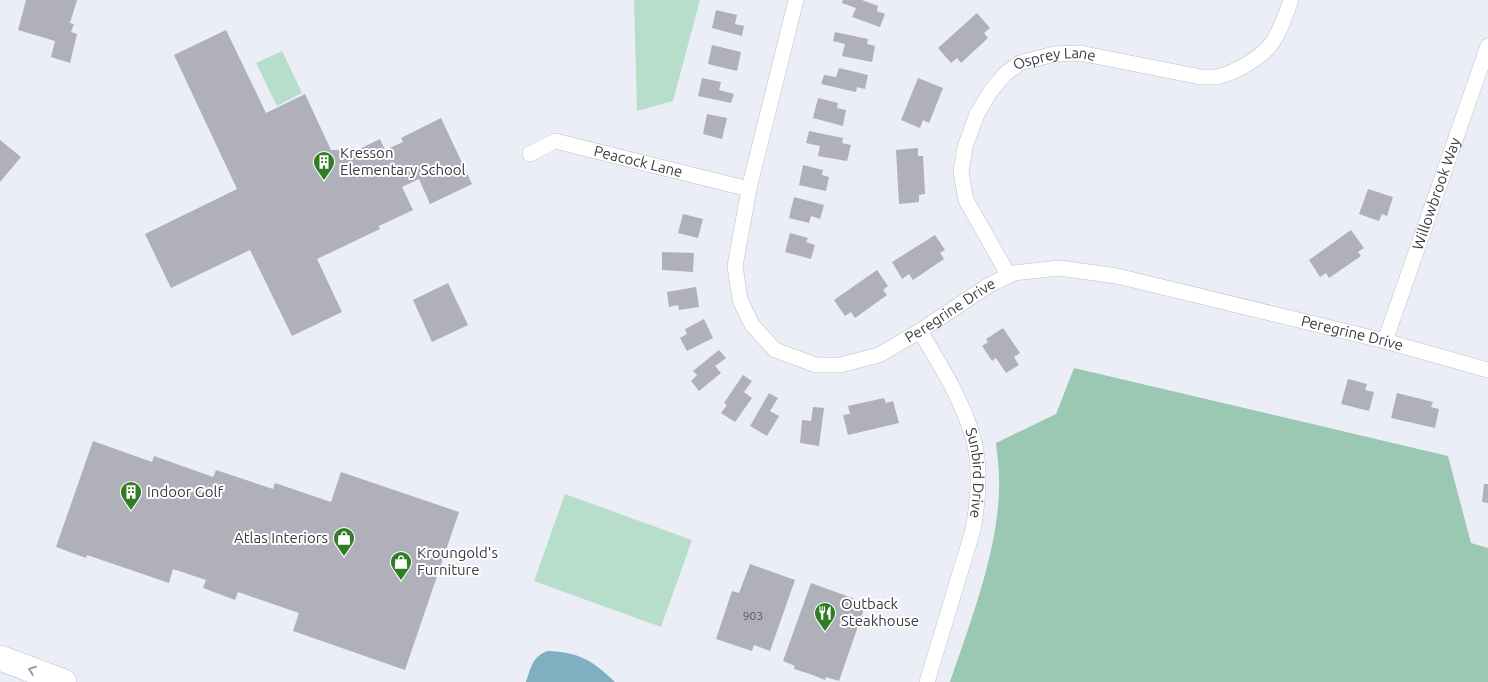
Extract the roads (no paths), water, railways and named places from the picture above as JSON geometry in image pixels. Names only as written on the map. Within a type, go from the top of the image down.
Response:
[{"type":"highway","points":[[0,658],[64,682]]},
{"type":"street","name":"Peregrine Drive","points":[[796,0],[749,189],[735,266],[740,300],[752,325],[775,350],[816,364],[840,365],[878,355],[920,331],[989,286],[1014,273],[1059,268],[1117,276],[1385,341],[1488,370]]},
{"type":"street","name":"Osprey Lane","points":[[1008,276],[966,200],[961,172],[965,147],[977,114],[990,92],[1005,74],[1020,63],[1054,54],[1080,53],[1201,77],[1217,77],[1245,65],[1263,53],[1272,42],[1284,20],[1291,0]]},
{"type":"street","name":"Willowbrook Way","points":[[1385,341],[1488,46]]},
{"type":"street","name":"Peacock Lane","points":[[530,154],[555,141],[749,189]]},
{"type":"street","name":"Sunbird Drive","points":[[920,331],[951,382],[962,406],[974,443],[977,465],[977,508],[973,530],[927,682]]},
{"type":"water","points":[[547,651],[577,655],[592,663],[615,682],[526,682],[535,660]]},
{"type":"place","name":"Kresson Elementary School","points":[[324,181]]},
{"type":"place","name":"Indoor Golf","points":[[131,511]]},
{"type":"place","name":"Atlas Interiors","points":[[344,557]]},
{"type":"place","name":"Kroungold's Furniture","points":[[401,581]]},
{"type":"place","name":"Outback Steakhouse","points":[[825,632]]}]
